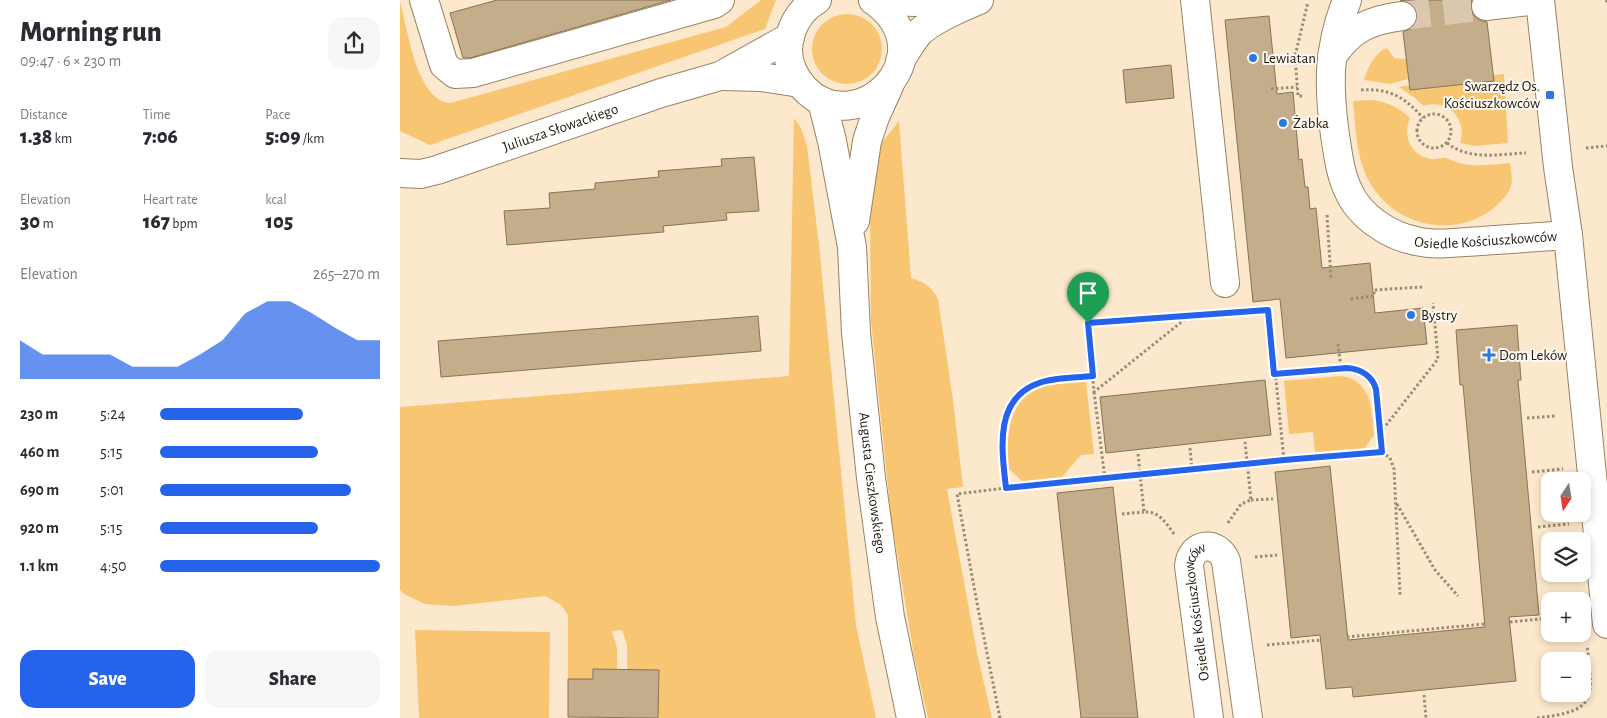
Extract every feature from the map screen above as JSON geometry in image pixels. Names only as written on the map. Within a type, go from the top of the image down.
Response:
[{"type":"street","points":[[424,0],[444,65],[455,74],[473,73],[714,4],[720,0]]},
{"type":"street","points":[[873,0],[914,2],[955,0]]},
{"type":"street","points":[[873,0],[891,16],[898,30],[902,45],[895,72]]},
{"type":"street","points":[[814,1],[798,18],[790,37],[788,54],[790,62],[796,77],[810,94],[822,101],[840,105],[859,104],[876,96],[895,72],[913,40],[922,30],[979,0]]},
{"type":"street","points":[[1195,0],[1225,284]]},
{"type":"street","name":"Osiedle Kościuszkowców","points":[[1347,0],[1340,19],[1332,57],[1330,93],[1341,169],[1351,196],[1369,218],[1403,238],[1434,243],[1568,235],[1607,624]]},
{"type":"street","points":[[1486,6],[1540,0],[1558,167],[1568,235]]},
{"type":"street","points":[[1332,57],[1345,40],[1364,25],[1384,18],[1402,16]]},
{"type":"street","name":"Juliusza Słowackiego","points":[[400,173],[412,175],[429,172],[661,93],[720,76],[790,37]]},
{"type":"street","name":"Augusta Cieszkowskiego","points":[[852,247],[867,140],[895,72]]},
{"type":"street","name":"Juliusza Słowackiego","points":[[720,76],[762,77],[800,83]]},
{"type":"street","name":"Augusta Cieszkowskiego","points":[[822,101],[832,142],[852,247],[856,333],[871,478],[890,617],[911,718]]},
{"type":"street","name":"Osiedle Kościuszkowców","points":[[1209,718],[1189,566],[1194,552],[1206,546],[1218,549],[1226,561],[1248,718]]},
{"type":"path","points":[[1271,89],[1297,87]]},
{"type":"path","points":[[1355,90],[1380,90],[1400,97],[1408,102],[1423,118]]},
{"type":"path","points":[[1434,114],[1449,122],[1452,132],[1447,143],[1432,149],[1421,144],[1417,133],[1419,122],[1423,118],[1434,114]]},
{"type":"path","points":[[1447,143],[1455,149],[1470,155],[1526,153]]},
{"type":"path","points":[[1581,149],[1607,146]]},
{"type":"path","points":[[1327,212],[1331,279]]},
{"type":"path","points":[[1351,299],[1374,296],[1374,290],[1422,287]]},
{"type":"path","points":[[1380,433],[1438,359],[1433,302]]},
{"type":"path","points":[[1105,479],[1094,392],[1088,323],[1268,310],[1284,460]]},
{"type":"path","points":[[1094,392],[1190,316]]},
{"type":"path","points":[[1338,344],[1341,368]]},
{"type":"path","points":[[1274,374],[1341,368],[1356,369],[1364,373],[1373,380],[1376,389],[1382,452]]},
{"type":"path","points":[[1006,488],[1001,445],[1002,435],[1007,415],[1015,400],[1026,390],[1039,383],[1093,376]]},
{"type":"path","points":[[1245,442],[1251,500]]},
{"type":"path","points":[[1190,448],[1192,470]]},
{"type":"path","points":[[1000,718],[957,494],[1284,460],[1382,452],[1390,458],[1394,467],[1400,595]]},
{"type":"path","points":[[1138,454],[1144,512]]},
{"type":"path","points":[[1532,472],[1568,469]]},
{"type":"path","points":[[1226,526],[1241,504],[1251,500],[1273,499]]},
{"type":"path","points":[[1396,501],[1435,570],[1458,596]]},
{"type":"path","points":[[1122,514],[1152,512],[1162,518],[1176,537]]},
{"type":"path","points":[[1538,526],[1574,524]]},
{"type":"path","points":[[1251,558],[1277,555]]},
{"type":"path","points":[[1510,622],[1541,619]]},
{"type":"path","points":[[1347,637],[1484,624]]},
{"type":"path","points":[[1266,645],[1321,640]]},
{"type":"path","points":[[1536,718],[1574,711],[1580,708],[1588,699],[1591,684],[1587,642]]},
{"type":"path","points":[[1424,695],[1426,718]]},
{"type":"shaded area","points":[[761,0],[776,0],[765,29],[430,145],[400,131],[400,2],[410,45],[421,77],[429,90],[438,99],[450,103],[726,27]]},
{"type":"shaded area","points":[[840,14],[854,14],[867,20],[876,29],[882,42],[880,62],[872,74],[854,84],[840,84],[827,78],[818,69],[812,56],[812,42],[818,29],[827,20]]},
{"type":"shaded area","points":[[1387,48],[1394,58],[1406,59],[1408,79],[1390,84],[1364,80],[1369,66],[1375,57]]},
{"type":"shaded area","points":[[1504,74],[1508,143],[1474,146],[1460,143],[1461,126],[1454,112],[1440,105],[1423,106],[1399,87],[1409,85],[1410,90],[1493,81],[1493,75]]},
{"type":"shaded area","points":[[1370,100],[1392,105],[1410,118],[1407,132],[1410,144],[1418,154],[1424,157],[1433,159],[1446,158],[1470,165],[1510,163],[1512,183],[1506,195],[1495,207],[1481,217],[1465,223],[1431,224],[1414,220],[1399,213],[1385,202],[1374,189],[1360,158],[1353,101]]},
{"type":"shaded area","points":[[794,118],[801,128],[807,146],[819,245],[856,625],[876,718],[658,718],[658,670],[627,670],[627,645],[622,630],[612,631],[617,648],[617,669],[594,669],[593,679],[568,679],[568,615],[561,605],[545,596],[453,606],[425,604],[404,594],[400,590],[400,407],[789,376]]},
{"type":"shaded area","points":[[899,121],[911,278],[927,286],[938,299],[953,400],[963,487],[947,489],[977,653],[992,718],[928,718],[914,656],[891,517],[871,321],[870,219],[872,175],[880,145]]},
{"type":"shaded area","points":[[1340,376],[1351,378],[1364,389],[1371,406],[1374,435],[1365,448],[1315,452],[1313,432],[1289,434],[1284,381]]},
{"type":"shaded area","points":[[1086,382],[1094,454],[1081,455],[1062,477],[1022,481],[1009,469],[1008,457],[1009,432],[1016,409],[1022,400],[1032,392],[1044,387]]},
{"type":"shaded area","points":[[415,630],[550,632],[549,718],[419,718]]},
{"type":"building","points":[[497,0],[671,0],[470,58],[463,58],[450,13]]},
{"type":"building","points":[[1400,0],[1472,0],[1471,8],[1473,15],[1479,20],[1487,22],[1494,81],[1410,90],[1403,32],[1412,28],[1416,22],[1417,14],[1414,6]]},
{"type":"building","points":[[1269,16],[1277,94],[1293,92],[1299,160],[1302,159],[1305,187],[1308,187],[1310,209],[1316,208],[1322,268],[1370,263],[1375,313],[1423,308],[1427,344],[1286,358],[1280,299],[1253,302],[1225,20]]},
{"type":"building","points":[[1171,65],[1174,98],[1126,103],[1123,70]]},
{"type":"building","points":[[754,157],[759,211],[726,213],[727,220],[663,226],[664,232],[507,245],[504,211],[550,208],[549,193],[595,189],[595,183],[659,177],[658,171],[722,166],[721,159]]},
{"type":"building","points":[[758,316],[761,351],[441,377],[438,341]]},
{"type":"building","points":[[1517,325],[1521,380],[1518,380],[1539,615],[1509,617],[1516,681],[1353,697],[1352,687],[1326,689],[1320,635],[1291,638],[1275,472],[1330,466],[1348,640],[1485,627],[1463,385],[1460,385],[1456,330]]},
{"type":"building","points":[[1265,380],[1271,435],[1106,453],[1100,397]]},
{"type":"building","points":[[1113,487],[1138,718],[1081,718],[1057,493]]},
{"type":"building","points":[[593,669],[659,670],[658,718],[568,717],[568,679],[593,679]]},
{"type":"tunnel","points":[[1402,16],[1486,6]]},
{"type":"place","name":"Lewiatan","points":[[1253,58]]},
{"type":"place","name":"Swarzędz Os. Kościuszkowców","points":[[1550,95]]},
{"type":"place","name":"Żabka","points":[[1283,123]]},
{"type":"place","name":"Bystry","points":[[1411,315]]},
{"type":"place","name":"Dom Leków","points":[[1489,355]]},
{"type":"route","points":[[1268,310],[1274,374],[1347,368],[1356,369],[1373,380],[1376,389],[1382,452],[1006,488],[1001,445],[1007,415],[1020,394],[1032,386],[1047,381],[1093,376],[1088,323],[1268,310]]}]
